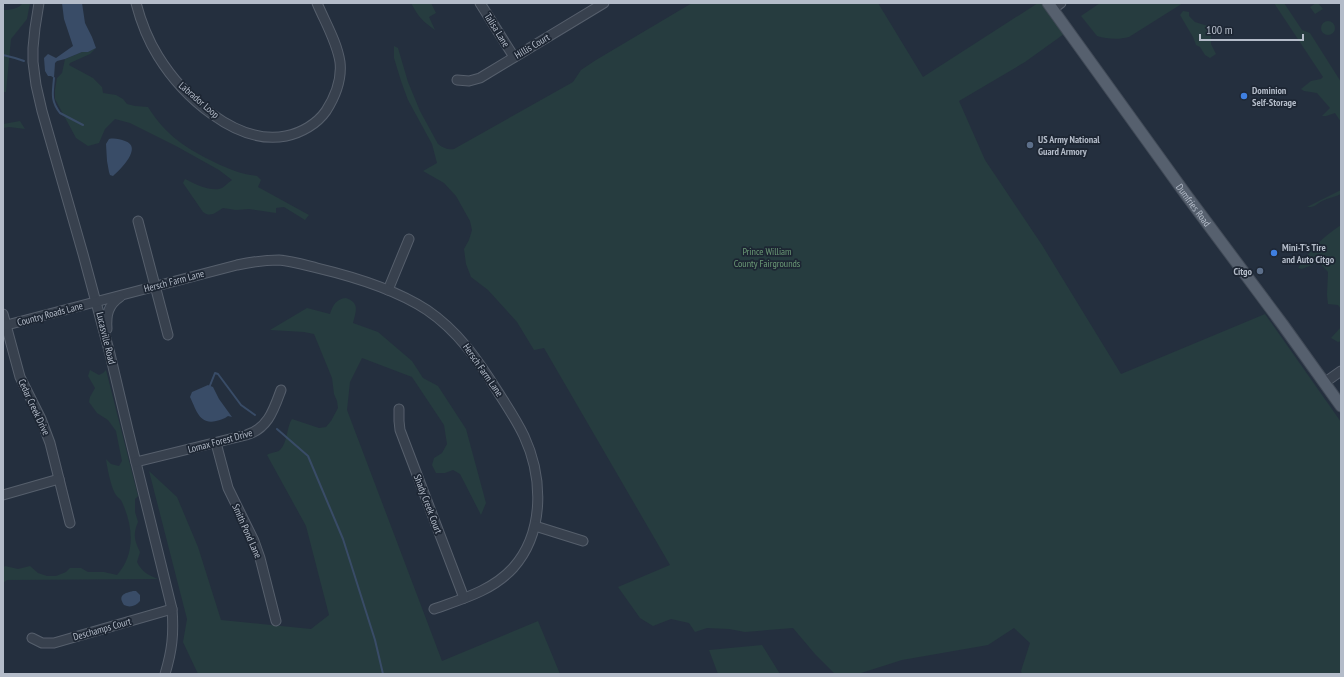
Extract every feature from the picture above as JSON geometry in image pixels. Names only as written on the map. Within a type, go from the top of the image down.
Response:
[{"type":"main road","name":"Dumfries Road","points":[[1054,5],[1187,196],[1341,406]]},
{"type":"street","name":"Lucasville Road","points":[[39,3],[33,48],[36,85],[110,354],[172,609],[174,625],[173,643],[165,674]]},
{"type":"street","name":"Labrador Loop","points":[[136,3],[144,28],[158,56],[168,71],[189,94],[209,111],[237,129],[249,134],[273,138],[301,132],[317,121],[324,115],[339,83],[340,63],[338,54],[317,3]]},
{"type":"street","name":"Talisa Lane","points":[[480,3],[514,57]]},
{"type":"street","name":"Hillis Court","points":[[457,80],[469,81],[476,79],[604,3]]},
{"type":"street","points":[[138,221],[168,335]]},
{"type":"street","points":[[388,290],[409,239]]},
{"type":"street","name":"Hersch Farm Lane","points":[[96,302],[237,265],[251,262],[279,260],[294,262],[329,271],[388,290],[416,303],[441,320],[467,346],[483,367],[517,423],[530,450],[537,483],[537,512],[535,526],[528,545],[514,567],[490,586],[464,598],[434,609]]},
{"type":"street","points":[[110,354],[107,313],[113,302],[124,294]]},
{"type":"street","name":"Country Roads Lane","points":[[4,326],[96,302]]},
{"type":"street","name":"Cedar Creek Drive","points":[[3,314],[4,326],[20,377],[47,432],[70,523]]},
{"type":"street","points":[[1324,383],[1341,371]]},
{"type":"street","name":"Lomax Forest Drive","points":[[136,462],[250,434],[260,428],[271,415],[281,390]]},
{"type":"street","name":"Shady Creek Court","points":[[399,409],[400,430],[464,598]]},
{"type":"street","name":"Smith Pond Lane","points":[[216,443],[228,488],[254,541],[260,558],[276,621]]},
{"type":"street","points":[[3,495],[59,479]]},
{"type":"street","points":[[535,526],[583,541]]},
{"type":"street","name":"Deschamps Court","points":[[32,638],[42,643],[54,643],[172,609]]},
{"type":"green space","points":[[23,3],[30,3],[27,19],[11,39],[6,92],[3,92],[3,10],[14,9]]},
{"type":"green space","points":[[411,3],[431,3],[436,13],[429,17],[435,30],[421,18]]},
{"type":"green space","name":"Prince William County Fairgrounds","points":[[692,3],[878,3],[923,77],[1038,3],[1041,3],[1064,34],[1025,62],[959,101],[985,160],[1042,245],[1121,374],[1265,314],[1341,422],[1341,674],[1022,674],[1021,671],[1030,643],[1014,628],[988,645],[902,660],[858,674],[835,674],[815,654],[793,628],[745,632],[729,629],[707,628],[695,632],[689,623],[671,619],[653,626],[640,618],[618,587],[670,565],[544,348],[534,350],[517,322],[488,290],[471,277],[466,264],[464,249],[472,230],[470,221],[456,196],[444,183],[423,171],[437,163],[432,144],[408,100],[401,81],[394,58],[394,46],[398,48],[408,82],[420,111],[438,144],[442,147],[454,149],[573,82],[581,70],[596,60]]},
{"type":"green space","points":[[1100,3],[1183,3],[1129,37],[1117,39],[1097,36],[1081,16]]},
{"type":"green space","points":[[1274,3],[1284,3],[1302,30],[1310,33],[1341,82],[1341,122],[1335,113],[1322,116],[1330,108],[1317,93],[1304,91],[1301,89],[1311,81],[1321,79],[1323,77]]},
{"type":"green space","points":[[1318,3],[1323,9],[1315,14],[1310,7]]},
{"type":"green space","points":[[1183,11],[1189,12],[1189,16],[1195,22],[1211,27],[1211,44],[1216,54],[1210,58],[1205,55],[1200,47],[1196,45],[1180,15]]},
{"type":"green space","points":[[1325,21],[1331,21],[1335,25],[1335,31],[1331,35],[1325,35],[1321,31],[1321,25]]},
{"type":"green space","points":[[96,48],[90,54],[70,63],[69,65],[93,78],[102,87],[103,93],[116,95],[123,99],[127,104],[148,107],[162,126],[186,147],[231,170],[257,176],[261,180],[258,187],[309,215],[305,220],[284,207],[276,208],[276,213],[249,209],[236,210],[223,208],[213,214],[206,214],[203,212],[183,183],[185,179],[203,187],[213,189],[222,188],[232,180],[219,170],[130,123],[115,119],[105,129],[99,143],[88,146],[76,138],[55,99],[57,78],[62,73],[65,59]]},
{"type":"green space","points":[[20,121],[25,129],[9,127],[3,128],[3,124]]},
{"type":"green space","points":[[1341,190],[1341,194],[1324,200],[1314,206],[1307,207]]},
{"type":"green space","points":[[1341,225],[1341,309],[1338,305],[1328,304],[1328,272],[1319,262],[1302,269],[1298,268],[1317,244]]},
{"type":"green space","points":[[346,298],[353,302],[356,308],[353,323],[378,332],[412,361],[423,378],[438,386],[466,429],[486,503],[481,515],[460,474],[453,470],[445,473],[436,473],[432,465],[434,458],[442,453],[447,444],[444,425],[412,377],[362,358],[350,382],[347,410],[442,661],[538,621],[560,674],[198,674],[183,642],[187,619],[149,471],[177,497],[198,547],[221,620],[311,629],[329,615],[306,526],[267,455],[280,450],[283,447],[292,419],[319,428],[326,427],[338,408],[337,401],[334,394],[332,378],[314,334],[270,330],[307,308],[330,314],[335,303]]},
{"type":"green space","points":[[1341,327],[1341,341],[1338,342],[1331,338]]},
{"type":"green space","points":[[90,370],[99,375],[106,370],[138,496],[135,499],[135,512],[138,522],[135,530],[135,537],[136,544],[140,552],[137,562],[146,573],[158,579],[7,580],[3,583],[3,568],[5,566],[18,569],[30,566],[38,573],[47,576],[56,576],[66,572],[70,568],[81,568],[88,572],[104,572],[117,575],[127,558],[131,540],[129,521],[122,501],[112,488],[106,459],[111,464],[119,466],[122,461],[116,431],[108,420],[97,413],[89,402],[95,388],[88,376]]},
{"type":"green space","points":[[762,645],[780,674],[718,674],[709,650]]},
{"type":"water","points":[[62,3],[82,3],[85,23],[96,48],[88,52],[82,52],[57,61],[55,63],[54,78],[48,76],[45,71],[44,58],[48,54],[56,58],[73,46],[64,19]]},
{"type":"water","points":[[109,139],[125,141],[130,144],[132,148],[129,158],[113,176],[110,175],[107,161],[106,144]]},
{"type":"water","points":[[208,385],[213,387],[219,399],[232,417],[228,416],[220,420],[210,422],[202,418],[196,411],[190,397],[192,392]]},
{"type":"water","points":[[136,591],[140,595],[140,601],[133,606],[124,605],[121,599],[123,595]]},
{"type":"waterway","points":[[3,55],[24,61]]},
{"type":"waterway","points":[[54,78],[53,100],[60,113],[83,125]]},
{"type":"waterway","points":[[209,388],[215,373],[218,374],[241,405],[255,415]]},
{"type":"waterway","points":[[277,429],[308,456],[343,539],[375,640],[383,674]]},
{"type":"place","name":"Dominion Self-Storage","points":[[1244,96]]},
{"type":"place","name":"US Army National Guard Armory","points":[[1030,145]]},
{"type":"place","name":"Mini-T's Tire and Auto Citgo","points":[[1274,253]]},
{"type":"place","name":"Citgo","points":[[1260,271]]}]
